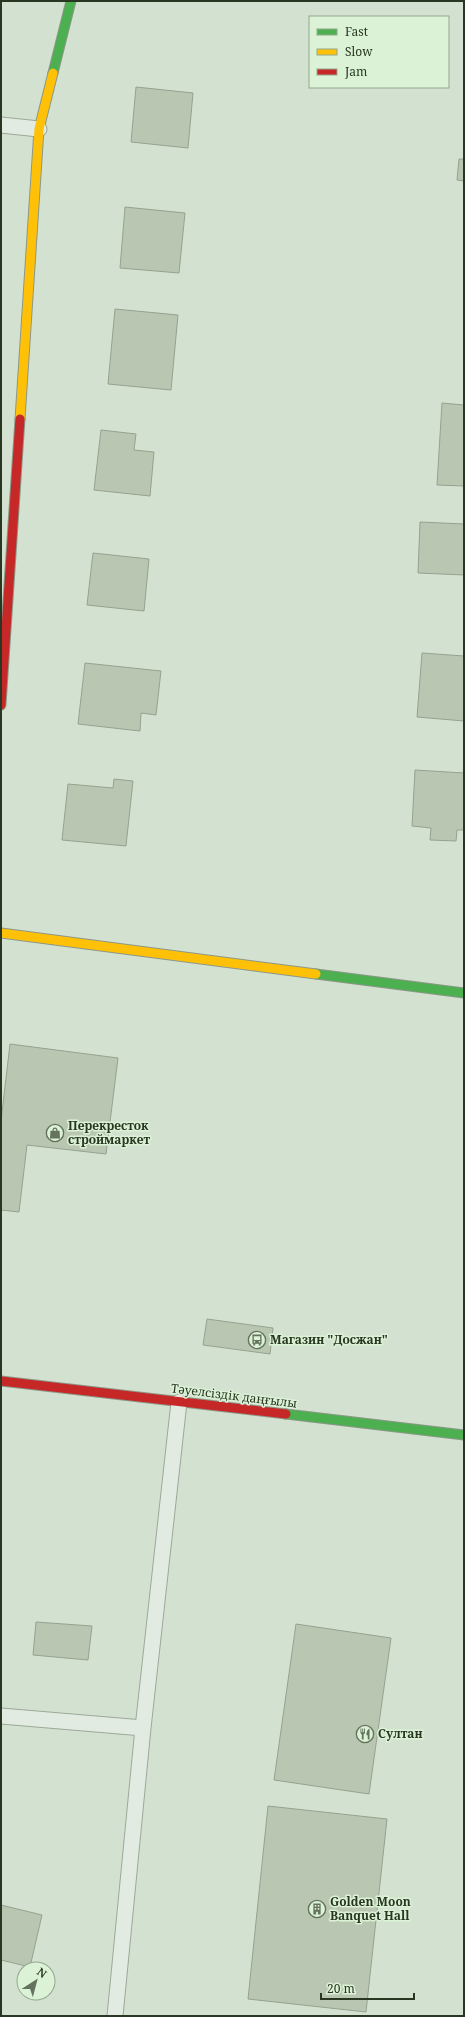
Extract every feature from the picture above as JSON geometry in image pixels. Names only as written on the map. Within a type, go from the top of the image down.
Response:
[{"type":"street","points":[[1,705],[39,129],[71,1]]},
{"type":"street","points":[[1,933],[464,993]]},
{"type":"street","name":"Тәуелсіздік даңғылы","points":[[1,1381],[464,1435]]},
{"type":"lane","points":[[1,125],[39,129]]},
{"type":"lane","points":[[115,2016],[179,1402]]},
{"type":"lane","points":[[1,1716],[144,1728]]},
{"type":"building","points":[[136,87],[193,93],[188,148],[131,142]]},
{"type":"building","points":[[459,159],[464,159],[464,181],[457,180]]},
{"type":"building","points":[[125,207],[185,213],[179,273],[120,268]]},
{"type":"building","points":[[115,309],[178,315],[171,390],[108,384]]},
{"type":"building","points":[[442,403],[464,405],[464,486],[437,485]]},
{"type":"building","points":[[101,430],[136,434],[134,450],[154,452],[150,496],[94,490]]},
{"type":"building","points":[[420,522],[464,524],[464,575],[418,573]]},
{"type":"building","points":[[93,553],[149,559],[144,611],[87,605]]},
{"type":"building","points":[[422,653],[464,656],[464,721],[417,717]]},
{"type":"building","points":[[85,663],[161,671],[156,715],[141,713],[140,731],[78,724]]},
{"type":"building","points":[[415,770],[464,773],[464,830],[457,830],[456,841],[430,840],[431,828],[412,826]]},
{"type":"building","points":[[114,779],[133,781],[126,846],[62,840],[68,784],[113,788]]},
{"type":"building","name":"Перекресток строймаркет","points":[[10,1044],[118,1058],[106,1154],[27,1145],[19,1212],[1,1210],[1,1121]]},
{"type":"building","points":[[207,1319],[273,1328],[270,1354],[203,1345]]},
{"type":"building","points":[[36,1622],[92,1626],[88,1660],[33,1655]]},
{"type":"building","points":[[296,1624],[391,1638],[369,1794],[274,1780]]},
{"type":"building","name":"Golden Moon Banquet Hall","points":[[268,1806],[387,1819],[366,2012],[248,1999]]},
{"type":"building","points":[[1,1905],[42,1915],[31,1961],[16,1961],[16,1964],[1,1960]]},
{"type":"traffic: fast","points":[[53,73],[71,1]]},
{"type":"traffic: fast","points":[[316,974],[464,993]]},
{"type":"traffic: fast","points":[[286,1414],[464,1435]]},
{"type":"traffic: slow","points":[[20,419],[39,129],[53,73]]},
{"type":"traffic: slow","points":[[1,933],[316,974]]},
{"type":"traffic: jam","points":[[1,705],[20,419]]},
{"type":"traffic: jam","points":[[1,1381],[286,1414]]},
{"type":"place","name":"Перекресток строймаркет","points":[[55,1133]]},
{"type":"place","name":"Магазин \"Досжан\"","points":[[257,1340]]},
{"type":"place","name":"Султан","points":[[365,1734]]},
{"type":"place","name":"Golden Moon Banquet Hall","points":[[317,1909]]}]
